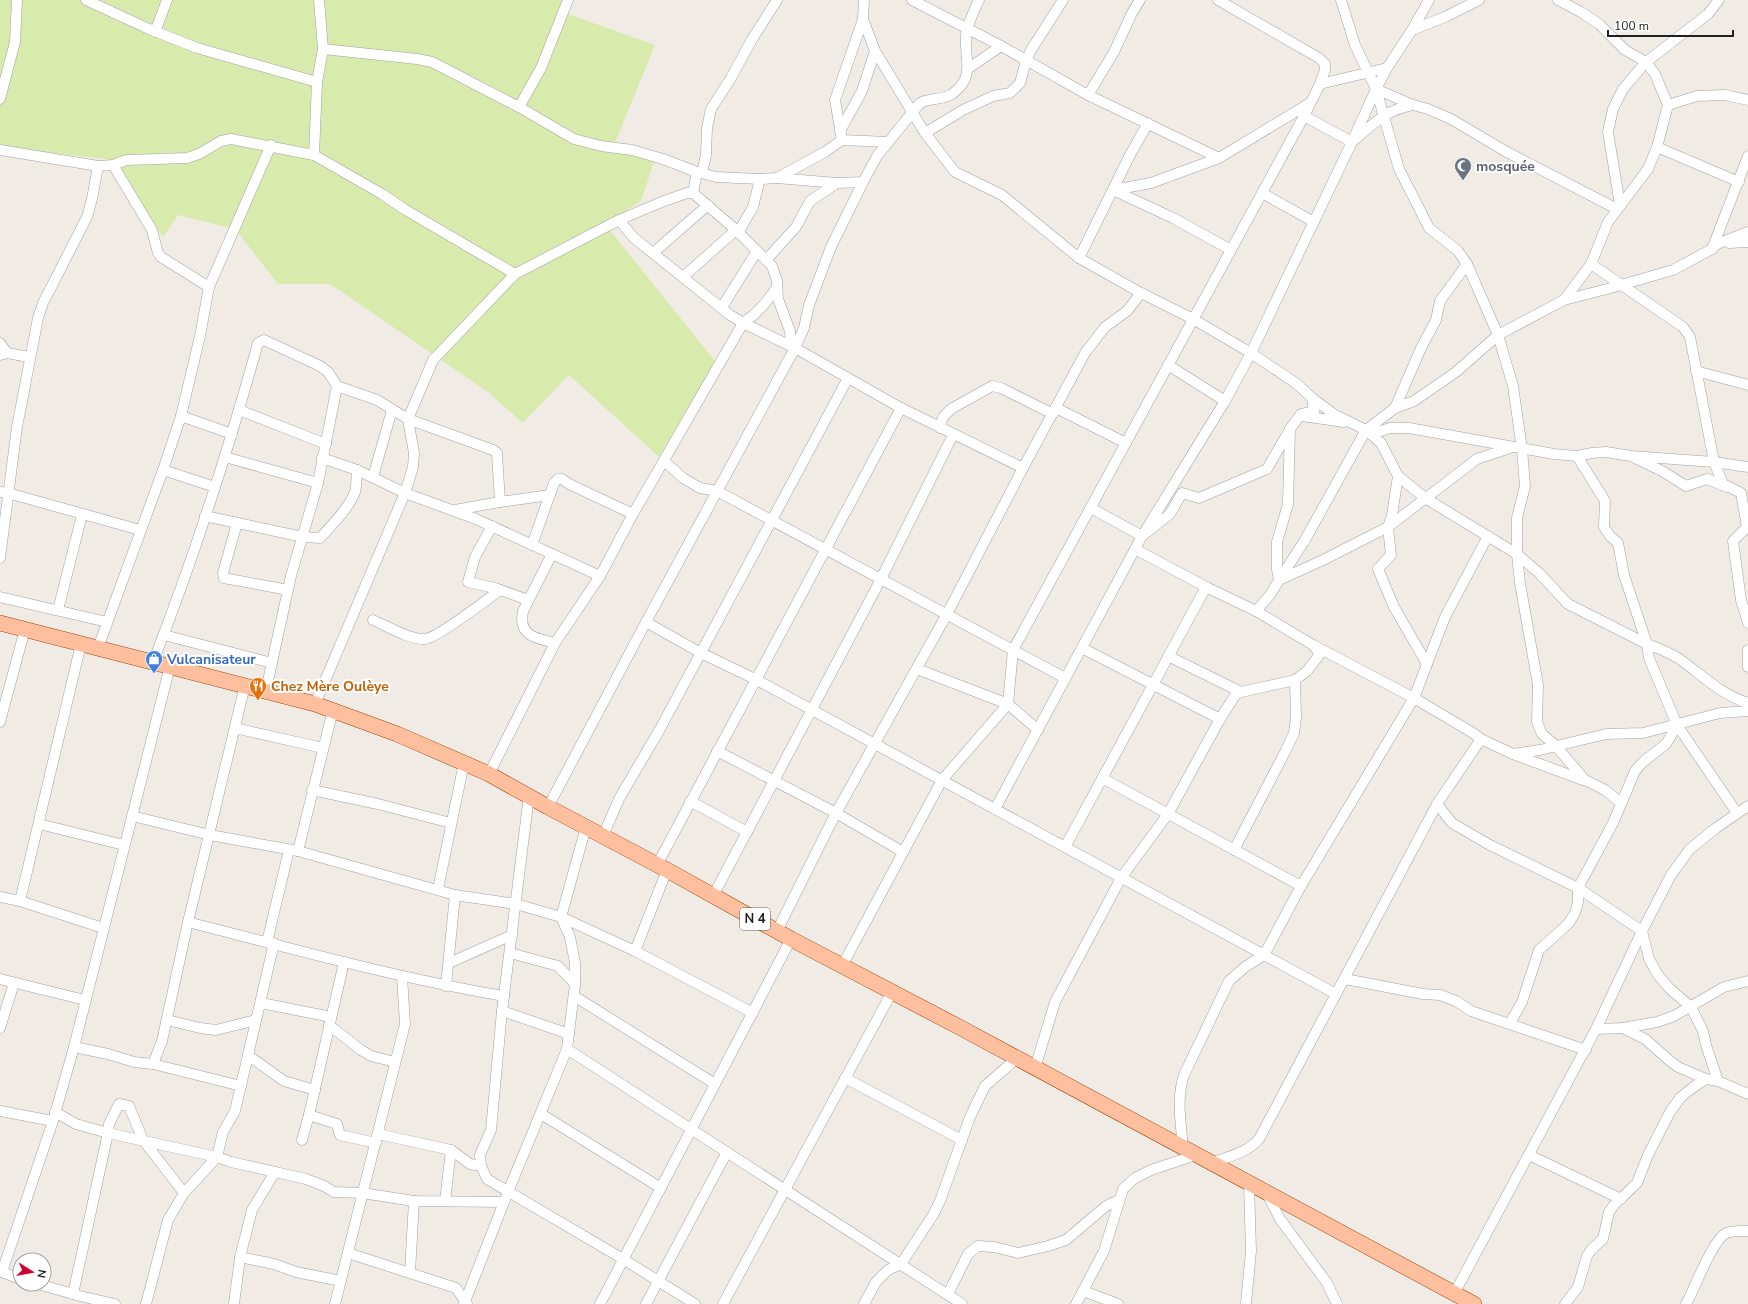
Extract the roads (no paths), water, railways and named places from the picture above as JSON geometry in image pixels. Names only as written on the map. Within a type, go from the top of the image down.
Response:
[{"type":"main road","name":"N 4","points":[[0,623],[266,690],[315,704],[397,734],[489,774],[548,808],[662,867],[791,939],[1035,1068],[1249,1184],[1266,1191],[1474,1304]]},
{"type":"street","points":[[0,99],[15,42],[17,0]]},
{"type":"street","points":[[86,0],[155,32],[197,48],[316,82]]},
{"type":"street","points":[[155,32],[167,0]]},
{"type":"street","points":[[314,154],[316,82],[323,49],[319,0]]},
{"type":"street","points":[[518,106],[540,68],[568,0]]},
{"type":"street","points":[[693,193],[706,155],[707,134],[711,108],[731,78],[750,40],[777,0]]},
{"type":"street","points":[[841,136],[835,100],[836,94],[863,19],[864,0]]},
{"type":"street","points":[[912,0],[1004,48],[1088,95],[1219,158]]},
{"type":"street","points":[[548,808],[804,328],[809,305],[831,247],[877,156],[920,103],[926,100],[951,94],[963,84],[969,68],[966,43],[967,29],[979,0]]},
{"type":"street","points":[[925,133],[963,110],[993,96],[1010,92],[1020,84],[1026,61],[1031,50],[1063,0]]},
{"type":"street","points":[[1088,95],[1114,52],[1132,13],[1140,0]]},
{"type":"street","points":[[842,966],[942,780],[1008,704],[1013,650],[1320,84],[1325,70],[1325,64],[1319,58],[1236,5],[1218,0]]},
{"type":"street","points":[[1341,0],[1355,45],[1376,89],[1399,169],[1429,228],[1458,251],[1467,264],[1498,335],[1513,386],[1522,449],[1525,486],[1517,518],[1517,554],[1522,598],[1538,685],[1537,722],[1542,734],[1555,745],[1585,780]]},
{"type":"street","points":[[995,809],[1142,536],[1225,401],[1251,353],[1376,89],[1387,68],[1412,30],[1429,0]]},
{"type":"street","points":[[1412,30],[1445,17],[1479,0]]},
{"type":"street","points":[[1558,0],[1581,12],[1599,24],[1625,50],[1646,62],[1655,74],[1668,105],[1657,147],[1648,169],[1608,222],[1591,264],[1564,300]]},
{"type":"street","points":[[1619,207],[1608,132],[1613,109],[1623,90],[1646,62],[1708,14],[1719,0]]},
{"type":"street","points":[[863,19],[875,51],[925,133],[954,172],[1002,195],[1079,258],[1141,293],[1193,319],[1251,353],[1297,384],[1312,398],[1335,415],[1368,432],[1381,443],[1398,476],[1425,498],[1517,554],[1539,573],[1568,604],[1646,644],[1677,658],[1705,680],[1739,700],[1748,703]]},
{"type":"street","points":[[969,68],[1004,48],[1031,50]]},
{"type":"street","points":[[323,49],[432,62],[518,106],[574,139],[601,146],[632,150],[716,177],[760,179],[778,178],[837,183],[864,182]]},
{"type":"street","points":[[778,178],[825,152],[841,136],[862,91],[875,51]]},
{"type":"street","points":[[1320,84],[1387,68]]},
{"type":"street","points":[[1325,70],[1339,80]]},
{"type":"street","points":[[1376,89],[1451,119],[1505,151],[1619,207]]},
{"type":"street","points":[[1668,105],[1697,96],[1724,95],[1748,100]]},
{"type":"street","points":[[1113,190],[1151,183],[1219,158],[1310,103]]},
{"type":"street","points":[[1352,142],[1383,115],[1402,107],[1413,105]]},
{"type":"street","points":[[1304,116],[1352,142]]},
{"type":"street","points":[[1079,258],[1148,123]]},
{"type":"street","points":[[841,136],[888,142]]},
{"type":"street","points":[[0,150],[98,166],[113,165],[126,160],[187,158],[199,154],[221,141],[231,139],[314,154],[515,274]]},
{"type":"street","points":[[98,648],[163,470],[181,416],[200,336],[209,287],[270,145]]},
{"type":"street","points":[[1657,147],[1739,182]]},
{"type":"street","points":[[1715,247],[1748,156]]},
{"type":"street","points":[[113,165],[152,230],[158,252],[161,257],[209,287]]},
{"type":"street","points":[[0,558],[4,493],[29,357],[40,311],[90,208],[98,166]]},
{"type":"street","points":[[683,277],[737,232],[753,207],[760,179]]},
{"type":"street","points":[[766,260],[796,227],[810,201],[815,196],[837,183]]},
{"type":"street","points":[[1113,190],[1173,218],[1231,250]]},
{"type":"street","points":[[315,704],[406,493],[412,471],[414,453],[408,419],[434,360],[515,274],[620,220],[664,201],[687,193],[693,193],[737,232],[772,266],[778,287],[778,299],[790,331],[793,347]]},
{"type":"street","points":[[1262,193],[1314,222]]},
{"type":"street","points":[[653,253],[708,206]]},
{"type":"street","points":[[620,220],[634,238],[722,307],[730,315],[743,323],[793,347],[901,408],[1023,468]]},
{"type":"street","points":[[1394,408],[1414,401],[1456,372],[1498,335],[1564,300],[1673,270],[1715,247],[1748,232]]},
{"type":"street","points":[[1715,247],[1748,242]]},
{"type":"street","points":[[722,307],[757,251]]},
{"type":"street","points":[[1256,611],[1270,595],[1305,540],[1368,432],[1394,408],[1421,348],[1436,320],[1440,301],[1467,264]]},
{"type":"street","points":[[1591,264],[1682,327],[1690,337],[1714,462],[1723,484],[1741,493],[1748,517]]},
{"type":"street","points":[[489,774],[555,643],[600,576],[743,323],[757,314],[778,287]]},
{"type":"street","points":[[777,931],[836,813],[947,614],[1085,353],[1105,327],[1127,311],[1141,293]]},
{"type":"street","points":[[153,662],[164,635],[215,487],[258,343],[261,341],[264,340],[320,366],[328,372],[337,386],[377,400],[408,419],[493,450],[497,453],[500,502]]},
{"type":"street","points":[[0,342],[4,354],[29,357]]},
{"type":"street","points":[[1168,365],[1225,401]]},
{"type":"street","points":[[1696,371],[1748,385]]},
{"type":"street","points":[[603,836],[619,799],[660,729],[848,378]]},
{"type":"street","points":[[266,690],[288,590],[318,483],[337,386]]},
{"type":"street","points":[[940,428],[943,417],[951,410],[992,386],[1001,388],[1126,443]]},
{"type":"street","points":[[1142,536],[1170,514],[1182,493],[1199,498],[1267,469],[1290,429],[1301,414],[1314,411],[1312,398]]},
{"type":"street","points":[[636,951],[662,867],[690,801],[901,408]]},
{"type":"street","points":[[239,410],[326,444]]},
{"type":"street","points":[[373,477],[392,410]]},
{"type":"street","points":[[181,416],[232,434]]},
{"type":"street","points":[[1279,580],[1277,568],[1277,542],[1288,504],[1290,429],[1302,416],[1352,423]]},
{"type":"street","points":[[1368,432],[1390,428],[1409,428],[1522,449],[1577,456],[1592,452],[1606,452],[1631,456],[1714,462],[1748,467]]},
{"type":"street","points":[[713,896],[881,579],[953,434]]},
{"type":"street","points":[[1279,580],[1323,560],[1388,527],[1477,459],[1511,447]]},
{"type":"street","points":[[1577,456],[1606,501],[1604,527],[1618,543],[1624,575],[1649,658],[1677,725],[1737,813]]},
{"type":"street","points":[[1631,456],[1662,471],[1686,486],[1706,479],[1741,493]]},
{"type":"street","points":[[225,457],[318,483]]},
{"type":"street","points":[[322,458],[356,470],[406,493],[492,526],[600,576]]},
{"type":"street","points":[[664,461],[683,478],[700,488],[716,491],[1066,678]]},
{"type":"street","points":[[1732,465],[1748,463]]},
{"type":"street","points":[[163,470],[215,487]]},
{"type":"street","points":[[205,516],[303,537],[320,538],[335,522],[355,493],[356,470]]},
{"type":"street","points":[[1398,476],[1392,514],[1388,527],[1391,555],[1378,569],[1394,607],[1427,664]]},
{"type":"street","points":[[532,545],[554,483],[558,479],[562,479],[569,484],[634,514]]},
{"type":"street","points":[[4,493],[140,530]]},
{"type":"street","points":[[1741,493],[1747,527],[1733,541],[1741,600],[1748,624]]},
{"type":"street","points":[[453,510],[550,495]]},
{"type":"street","points":[[1091,508],[1142,536]]},
{"type":"street","points":[[58,610],[82,515]]},
{"type":"street","points":[[237,523],[223,573],[224,578],[288,590]]},
{"type":"street","points":[[492,526],[475,556],[468,582],[500,590],[528,600]]},
{"type":"street","points":[[1183,1148],[1179,1098],[1184,1075],[1229,981],[1245,967],[1264,955],[1301,886],[1414,698],[1446,617],[1488,536]]},
{"type":"street","points":[[1135,549],[1206,587],[1256,611],[1312,645],[1414,698],[1473,733],[1480,739],[1513,754],[1585,780],[1605,790],[1621,803]]},
{"type":"street","points":[[552,554],[528,600],[521,620],[523,628],[527,633],[534,637],[555,643]]},
{"type":"street","points":[[1065,847],[1206,587]]},
{"type":"street","points":[[373,620],[413,637],[426,639],[474,609],[500,590]]},
{"type":"street","points":[[0,597],[107,622]]},
{"type":"street","points":[[646,622],[701,653],[755,679],[874,745],[942,780],[1336,994]]},
{"type":"street","points":[[0,722],[5,685],[25,629]]},
{"type":"street","points":[[164,635],[272,663]]},
{"type":"street","points":[[20,901],[81,644]]},
{"type":"street","points":[[1035,1068],[1054,1002],[1121,878],[1168,814],[1220,719],[1236,694],[1295,680],[1307,671],[1320,654],[1312,645]]},
{"type":"street","points":[[1082,648],[1220,719]]},
{"type":"street","points":[[1748,650],[1748,667]]},
{"type":"street","points":[[1168,656],[1241,692]]},
{"type":"street","points":[[12,1276],[1,1272],[54,1116],[74,1047],[170,666]]},
{"type":"street","points":[[917,668],[1008,704],[1038,730]]},
{"type":"street","points":[[1234,850],[1294,733],[1296,717],[1295,680]]},
{"type":"street","points":[[153,1064],[162,1040],[167,1020],[188,922],[245,685]]},
{"type":"street","points":[[146,1304],[168,1220],[184,1193],[216,1157],[223,1132],[235,1111],[261,1004],[271,943],[294,851],[333,710]]},
{"type":"street","points":[[1513,754],[1540,750],[1555,745],[1606,734],[1643,733],[1720,713],[1748,711]]},
{"type":"street","points":[[1510,1023],[1522,1002],[1539,950],[1568,924],[1575,913],[1578,902],[1578,888],[1613,823],[1635,771],[1643,762],[1666,744],[1677,725]]},
{"type":"street","points":[[235,728],[323,748]]},
{"type":"street","points":[[1211,1163],[1253,1147],[1345,979],[1437,804],[1480,739]]},
{"type":"street","points":[[716,751],[836,813],[903,852]]},
{"type":"street","points":[[438,889],[464,763]]},
{"type":"street","points":[[1102,778],[1301,886]]},
{"type":"street","points":[[312,790],[451,822]]},
{"type":"street","points":[[529,796],[502,1010],[491,1130],[480,1155],[481,1166],[487,1179],[506,1197],[623,1259],[695,1304]]},
{"type":"street","points":[[690,801],[747,832]]},
{"type":"street","points":[[1437,804],[1452,823],[1488,844],[1578,888],[1642,931],[1649,959],[1658,975],[1670,989],[1691,1007],[1703,1031],[1710,1061],[1718,1081]]},
{"type":"street","points":[[1454,1294],[1586,1050],[1642,931],[1671,875],[1690,849],[1748,806]]},
{"type":"street","points":[[132,816],[210,835],[294,851],[438,889],[455,895],[516,904],[561,917],[636,951],[753,1013]]},
{"type":"street","points":[[39,824],[124,845]]},
{"type":"street","points":[[466,1303],[506,1197],[567,1049],[574,996],[575,963],[570,937],[561,917],[586,827]]},
{"type":"street","points":[[446,986],[455,895]]},
{"type":"street","points":[[0,898],[20,901],[103,928]]},
{"type":"street","points":[[188,922],[402,976],[446,986],[504,996]]},
{"type":"street","points":[[449,963],[512,935]]},
{"type":"street","points":[[600,1304],[791,939]]},
{"type":"street","points":[[510,953],[558,966],[575,984]]},
{"type":"street","points":[[302,1140],[344,962]]},
{"type":"street","points":[[336,1304],[362,1193],[405,1024],[402,976]]},
{"type":"street","points":[[0,979],[85,1000]]},
{"type":"street","points":[[1345,979],[1423,994],[1440,995],[1456,1001],[1471,1011],[1586,1050]]},
{"type":"street","points":[[1596,1029],[1623,1028],[1657,1022],[1674,1016],[1724,987],[1748,981]]},
{"type":"street","points":[[0,1028],[14,982]]},
{"type":"street","points":[[723,1304],[892,992]]},
{"type":"street","points":[[574,996],[715,1084]]},
{"type":"street","points":[[261,1004],[330,1021],[360,1050],[371,1056],[395,1062]]},
{"type":"street","points":[[502,1010],[569,1034]]},
{"type":"street","points":[[167,1020],[200,1028],[216,1030],[256,1020]]},
{"type":"street","points":[[1623,1028],[1645,1039],[1670,1061],[1706,1079],[1718,1081],[1748,1094]]},
{"type":"street","points":[[74,1047],[108,1054],[134,1062],[153,1064],[241,1086]]},
{"type":"street","points":[[567,1049],[962,1304]]},
{"type":"street","points":[[249,1056],[284,1081],[315,1090]]},
{"type":"street","points":[[864,1304],[876,1282],[888,1270],[901,1264],[940,1201],[970,1116],[985,1086],[1016,1059]]},
{"type":"street","points":[[845,1078],[962,1140]]},
{"type":"street","points":[[1565,1304],[1578,1287],[1587,1256],[1603,1239],[1609,1212],[1614,1204],[1637,1183],[1648,1155],[1670,1112],[1680,1098],[1706,1079]]},
{"type":"street","points":[[73,1294],[109,1124],[119,1104],[129,1106],[143,1140],[184,1193]]},
{"type":"street","points":[[0,1111],[54,1116],[108,1133],[306,1179],[324,1186],[334,1192],[362,1193],[414,1201],[445,1201],[506,1197]]},
{"type":"street","points":[[540,1114],[661,1188]]},
{"type":"street","points":[[309,1115],[337,1124],[340,1135],[377,1138],[451,1150],[470,1164],[481,1166]]},
{"type":"street","points":[[445,1201],[451,1150]]},
{"type":"street","points":[[646,1304],[727,1152]]},
{"type":"street","points":[[1076,1304],[1104,1251],[1123,1189],[1135,1178],[1151,1170],[1196,1155]]},
{"type":"street","points":[[1529,1155],[1621,1199]]},
{"type":"street","points":[[234,1304],[240,1257],[252,1210],[275,1172]]},
{"type":"street","points":[[1246,1304],[1251,1251],[1249,1184]]},
{"type":"street","points":[[1266,1191],[1280,1219],[1327,1283],[1337,1304]]},
{"type":"street","points":[[948,1294],[968,1254],[978,1246],[994,1247],[1018,1253],[1048,1246],[1066,1240],[1106,1206],[1119,1200]]},
{"type":"street","points":[[410,1272],[414,1201]]},
{"type":"street","points":[[1686,1304],[1706,1262],[1721,1238],[1727,1233],[1748,1231]]},
{"type":"street","points":[[348,1253],[456,1288],[466,1303]]},
{"type":"street","points":[[240,1257],[274,1264],[296,1272],[341,1281]]},
{"type":"street","points":[[52,1288],[115,1304]]},
{"type":"street","points":[[1083,1291],[1118,1304]]},
{"type":"place","name":"mosquée","points":[[1463,181]]},
{"type":"place","name":"Vulcanisateur","points":[[154,674]]},
{"type":"place","name":"Chez Mère Oulèye","points":[[258,701]]}]
